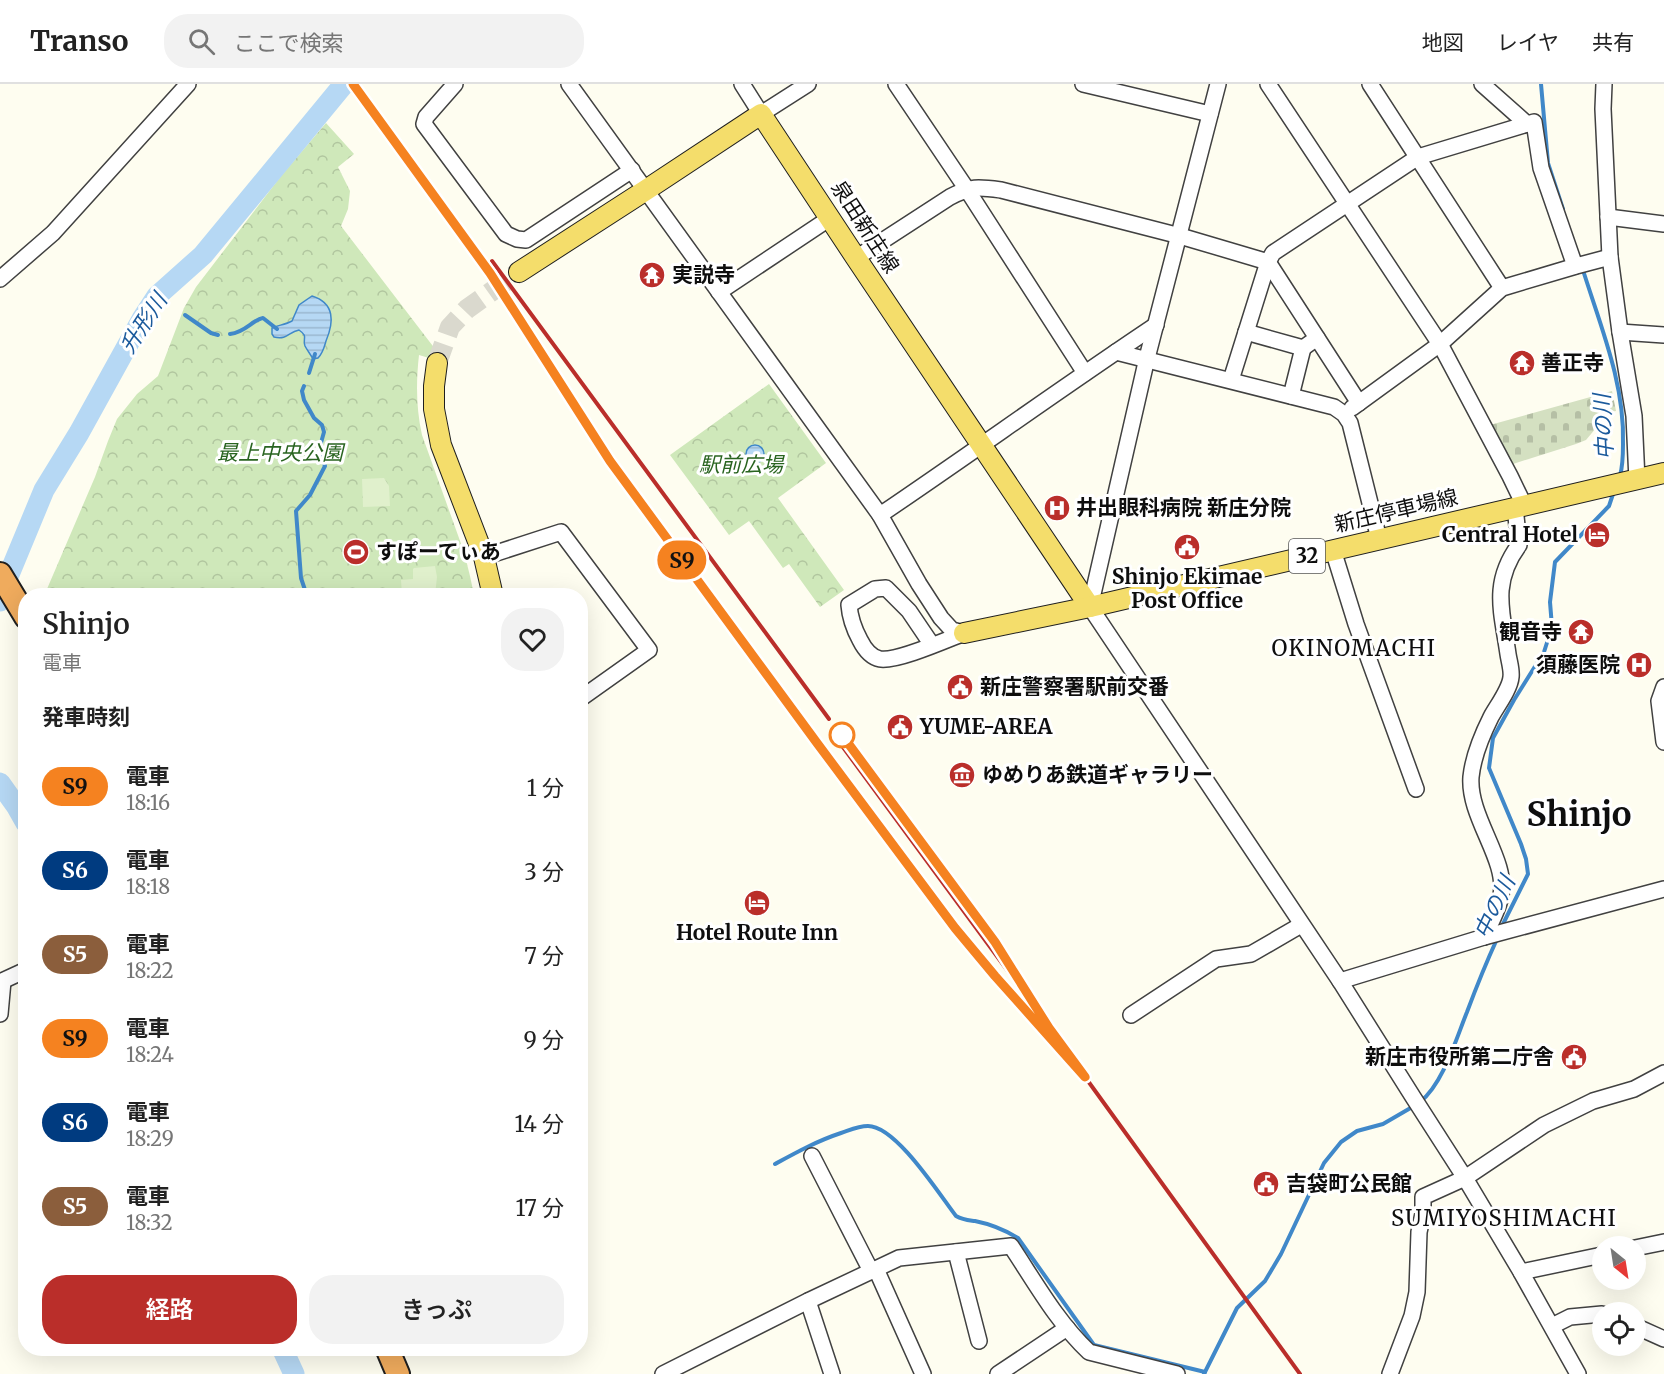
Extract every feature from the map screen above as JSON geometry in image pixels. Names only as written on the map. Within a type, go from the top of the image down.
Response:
[{"type":"highway","points":[[0,574],[18,604]]},
{"type":"highway","points":[[390,1356],[398,1374]]},
{"type":"main road","points":[[519,272],[761,114]]},
{"type":"main road","name":"泉田新庄線","points":[[761,114],[1090,607]]},
{"type":"main road","points":[[437,363],[434,409],[441,445],[484,557],[491,588]]},
{"type":"main road","name":"新庄停車場線","points":[[964,633],[1090,607],[1664,474]]},
{"type":"street","points":[[0,279],[53,233],[188,84]]},
{"type":"street","points":[[455,84],[426,117],[424,123],[506,234],[526,240],[632,170]]},
{"type":"street","points":[[569,84],[880,515],[941,618],[952,630],[964,633]]},
{"type":"street","points":[[742,84],[761,114],[808,84]]},
{"type":"street","points":[[897,84],[1085,373]]},
{"type":"street","points":[[1083,84],[1210,114]]},
{"type":"street","points":[[1218,84],[1147,358],[1090,607],[1340,981],[1465,1178],[1578,1374]]},
{"type":"street","points":[[1268,84],[1440,344],[1510,476],[1520,506],[1519,545],[1509,558],[1501,584],[1501,614],[1511,677],[1477,750],[1471,777],[1472,799],[1502,876],[1501,896],[1487,937]]},
{"type":"street","points":[[1370,84],[1502,288]]},
{"type":"street","points":[[1482,84],[1527,124]]},
{"type":"street","points":[[1604,84],[1603,110],[1610,257],[1634,416],[1623,483]]},
{"type":"street","points":[[1232,381],[1268,262],[1273,253],[1418,157],[1534,122],[1541,168],[1580,264]]},
{"type":"street","points":[[856,258],[966,188],[983,187],[1001,190],[1180,236],[1268,262],[1359,403]]},
{"type":"street","points":[[1608,217],[1664,225]]},
{"type":"street","points":[[719,292],[830,218]]},
{"type":"street","points":[[1344,414],[1440,344],[1502,288],[1610,257]]},
{"type":"street","points":[[880,515],[1156,325]]},
{"type":"street","points":[[1246,332],[1303,348]]},
{"type":"street","points":[[1620,332],[1664,335]]},
{"type":"street","points":[[1291,396],[1303,348],[1317,338]]},
{"type":"street","points":[[1116,352],[1334,407],[1344,414],[1350,423],[1379,539]]},
{"type":"street","points":[[484,557],[561,532],[650,650],[588,693]]},
{"type":"street","points":[[1333,550],[1356,624],[1416,789]]},
{"type":"street","points":[[932,645],[909,611],[886,588],[875,588],[849,605],[855,631],[864,648],[873,656],[882,659],[899,656],[932,645],[964,633]]},
{"type":"street","points":[[1664,687],[1659,701],[1664,742]]},
{"type":"street","points":[[1340,981],[1508,931],[1664,889]]},
{"type":"street","points":[[1131,1015],[1216,959],[1251,954],[1301,925]]},
{"type":"street","points":[[0,1014],[1,981],[18,974]]},
{"type":"street","points":[[1390,1374],[1414,1308],[1423,1197],[1465,1178],[1544,1125],[1593,1101],[1634,1089],[1664,1073]]},
{"type":"street","points":[[812,1156],[874,1270],[923,1374]]},
{"type":"street","points":[[1646,1246],[1664,1242]]},
{"type":"street","points":[[663,1374],[898,1258],[1011,1246],[1053,1310],[1089,1352],[1177,1374]]},
{"type":"street","points":[[956,1252],[979,1341]]},
{"type":"street","points":[[1521,1272],[1592,1257]]},
{"type":"street","points":[[808,1301],[832,1374]]},
{"type":"street","points":[[1552,1326],[1570,1317],[1592,1315]]},
{"type":"street","points":[[998,1374],[1067,1328]]},
{"type":"street","points":[[1646,1331],[1664,1339]]},
{"type":"green space","name":"最上中央公園","points":[[326,123],[354,154],[338,167],[350,191],[348,209],[341,226],[442,358],[439,361],[419,355],[417,385],[419,415],[422,435],[464,552],[472,588],[47,588],[117,419],[137,394],[158,376],[184,308],[196,287],[281,176]]},
{"type":"green space","name":"駅前広場","points":[[769,384],[826,463],[778,498],[844,590],[820,607],[789,564],[783,568],[749,521],[729,535],[670,455]]},
{"type":"green space","points":[[1612,391],[1616,411],[1605,413],[1601,422],[1586,440],[1513,464],[1490,425]]},
{"type":"green space","points":[[384,478],[389,486],[390,506],[363,507],[362,479]]},
{"type":"green space","points":[[435,566],[436,588],[402,588],[401,580],[413,579],[414,568]]},
{"type":"water","points":[[312,296],[325,303],[331,314],[329,334],[322,352],[318,358],[313,359],[305,346],[305,336],[299,330],[285,337],[274,337],[272,334],[272,328],[292,321],[299,305]]},
{"type":"water","points":[[755,445],[761,448],[764,454],[761,460],[755,463],[749,460],[746,454],[749,448]]},
{"type":"waterway","name":"升形川","points":[[0,601],[44,490],[157,296],[203,255],[344,84]]},
{"type":"waterway","name":"中の川","points":[[1541,84],[1548,163],[1563,209]]},
{"type":"waterway","name":"中の川","points":[[1582,267],[1616,376],[1623,421],[1620,476]]},
{"type":"waterway","points":[[185,315],[211,333],[218,335]]},
{"type":"waterway","points":[[230,334],[263,318],[277,329]]},
{"type":"waterway","points":[[309,373],[315,354]]},
{"type":"waterway","points":[[304,386],[302,391],[304,400],[314,418],[322,425],[324,432],[319,450],[325,466],[310,495],[296,511],[301,578],[304,588]]},
{"type":"waterway","name":"中の川","points":[[1502,926],[1528,874],[1521,844],[1489,768],[1493,738],[1544,652],[1552,627],[1550,602],[1555,562],[1609,506],[1614,491]]},
{"type":"waterway","points":[[0,783],[18,809]]},
{"type":"waterway","name":"中の川","points":[[1420,1102],[1436,1084],[1442,1073],[1497,939]]},
{"type":"waterway","name":"中の川","points":[[1204,1374],[1237,1308],[1265,1281],[1281,1254],[1324,1163],[1341,1142],[1357,1131],[1383,1124],[1414,1106]]},
{"type":"waterway","points":[[775,1164],[815,1143],[851,1129],[868,1126],[879,1129],[904,1149],[956,1216],[981,1222],[1018,1238],[1094,1345],[1205,1372]]},
{"type":"waterway","points":[[286,1356],[294,1374]]},
{"type":"tunnel","points":[[437,363],[450,327],[467,309],[519,272]]},
{"type":"railway","points":[[353,84],[490,273],[610,461],[817,743],[955,928],[1085,1077]]},
{"type":"railway","points":[[492,261],[829,719]]},
{"type":"railway","points":[[837,739],[1038,1012]]},
{"type":"railway","points":[[1080,1070],[1300,1374]]},
{"type":"train","name":"S9","points":[[353,84],[490,273],[570,402],[610,461],[817,743],[955,928],[1085,1077],[1049,1028],[995,942],[842,735]]},
{"type":"place","name":"実説寺","points":[[652,275]]},
{"type":"place","name":"善正寺","points":[[1522,363]]},
{"type":"place","name":"井出眼科病院 新庄分院","points":[[1057,508]]},
{"type":"place","name":"Central Hotel","points":[[1597,535]]},
{"type":"place","name":"Shinjo Ekimae Post Office","points":[[1187,547]]},
{"type":"place","name":"すぽーてぃあ","points":[[356,552]]},
{"type":"place","name":"観音寺","points":[[1581,632]]},
{"type":"place","name":"須藤医院","points":[[1639,665]]},
{"type":"place","name":"新庄警察署駅前交番","points":[[960,687]]},
{"type":"place","name":"YUME-AREA","points":[[900,727]]},
{"type":"place","name":"ゆめりあ鉄道ギャラリー","points":[[962,775]]},
{"type":"place","name":"Hotel Route Inn","points":[[757,903]]},
{"type":"place","name":"新庄市役所第二庁舎","points":[[1574,1057]]},
{"type":"place","name":"吉袋町公民館","points":[[1266,1184]]},
{"type":"district","name":"OKINOMACHI","points":[[1354,648]]},
{"type":"district","name":"Shinjo","points":[[1579,814]]},
{"type":"district","name":"SUMIYOSHIMACHI","points":[[1504,1218]]}]
